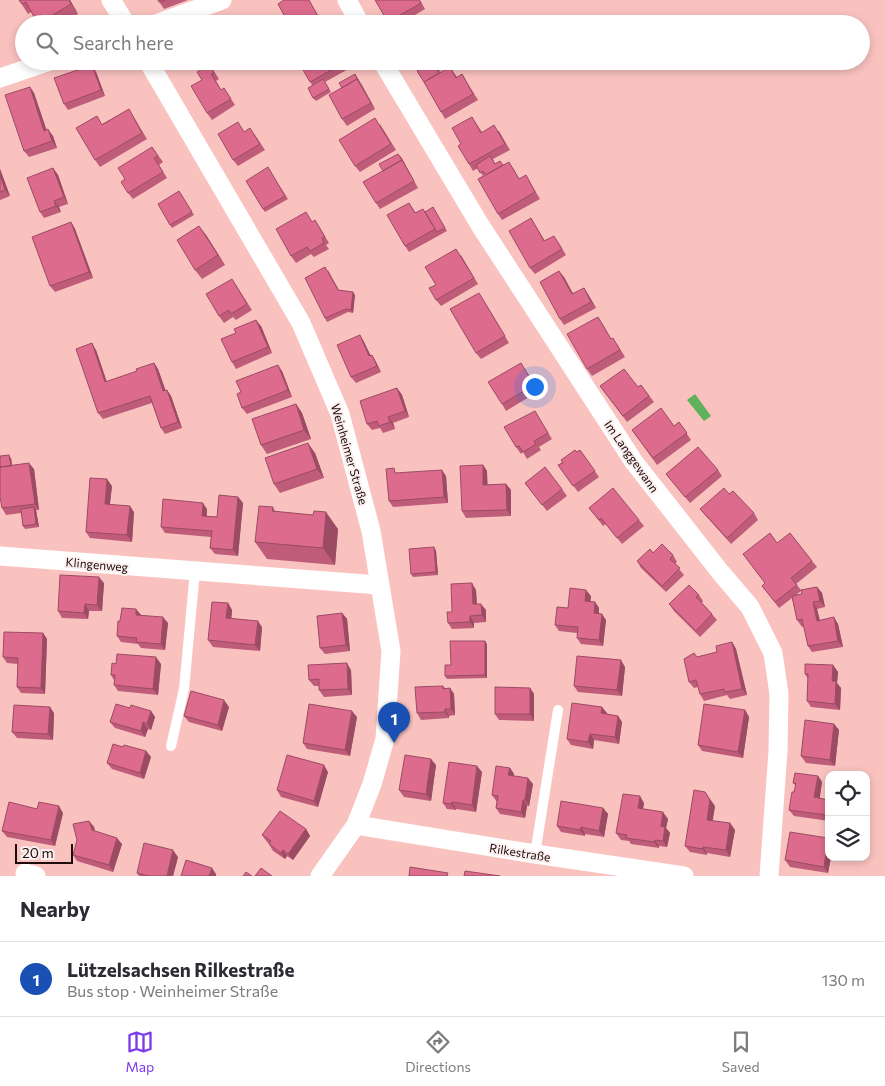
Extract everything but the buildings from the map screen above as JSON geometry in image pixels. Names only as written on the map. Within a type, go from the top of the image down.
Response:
[{"type":"street","points":[[111,0],[120,15]]},
{"type":"street","points":[[181,15],[222,0]]},
{"type":"street","points":[[347,0],[355,15]]},
{"type":"street","points":[[0,78],[24,70]]},
{"type":"street","name":"Weinheimer Straße","points":[[153,70],[302,323],[340,414],[371,531],[391,651],[386,739],[372,784],[356,825],[320,876]]},
{"type":"street","name":"Im Langgewann","points":[[387,70],[480,225],[634,462],[750,607],[774,653],[779,703],[778,751],[769,876]]},
{"type":"street","name":"Klingenweg","points":[[0,556],[379,585]]},
{"type":"street","name":"Rilkestraße","points":[[356,825],[684,876]]},
{"type":"lane","points":[[171,746],[184,690],[195,571]]},
{"type":"lane","points":[[535,854],[558,710]]},
{"type":"shaded area","points":[[695,394],[711,416],[704,421],[687,400]]},
{"type":"place","name":"Lützelsachsen Rilkestraße","points":[[394,743]]}]
